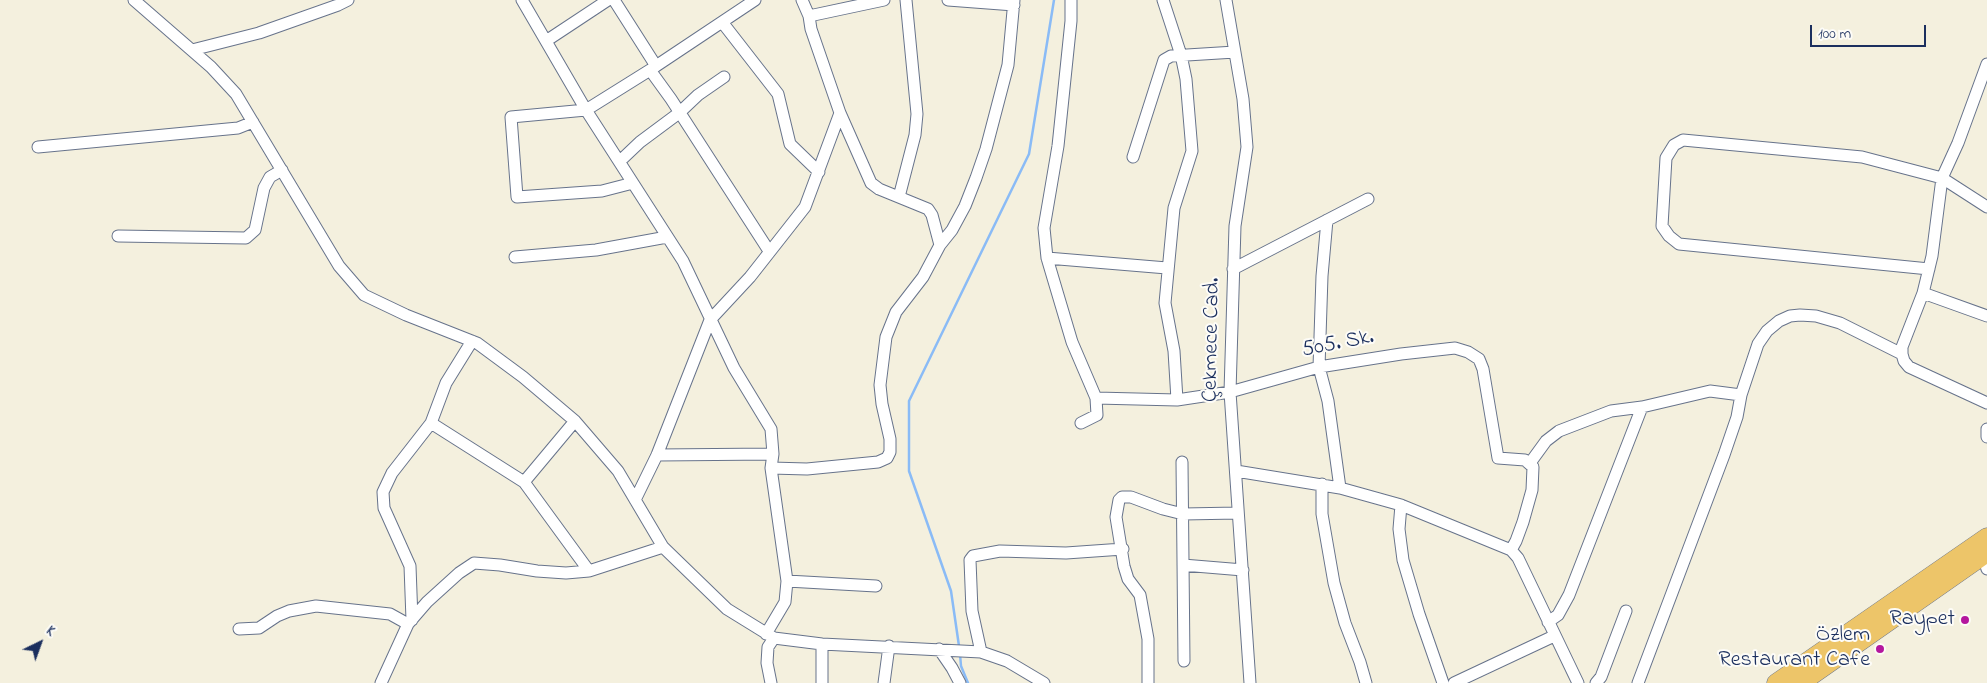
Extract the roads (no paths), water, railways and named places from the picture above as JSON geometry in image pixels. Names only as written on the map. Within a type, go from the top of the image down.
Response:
[{"type":"highway","points":[[1776,683],[1987,537]]},
{"type":"highway","points":[[1802,683],[1986,559]]},
{"type":"street","points":[[134,0],[211,67],[236,94],[338,266],[364,295],[406,315],[472,341],[523,377],[575,421],[618,471],[663,547],[727,609],[770,636],[822,644],[981,652],[1007,661],[1044,683]]},
{"type":"street","points":[[192,50],[259,33],[348,0]]},
{"type":"street","points":[[522,0],[586,110],[683,261],[734,368],[771,430],[772,468],[787,581],[785,602],[770,636],[768,647],[767,663],[771,683]]},
{"type":"street","points":[[546,41],[608,0]]},
{"type":"street","points":[[614,0],[679,113],[768,252]]},
{"type":"street","points":[[633,183],[602,191],[517,196],[511,117],[586,110],[755,0]]},
{"type":"street","points":[[802,0],[809,16],[840,113],[871,184],[879,190],[928,209],[932,215],[940,245]]},
{"type":"street","points":[[809,16],[884,0]]},
{"type":"street","points":[[899,197],[915,135],[917,114],[906,0]]},
{"type":"street","points":[[772,468],[807,469],[878,462],[887,458],[890,452],[890,439],[880,385],[886,337],[896,312],[922,277],[965,206],[986,149],[1008,65],[1014,2],[948,0]]},
{"type":"street","points":[[1071,0],[1071,21],[1058,146],[1044,228],[1047,258],[1072,342],[1096,398],[1097,414],[1081,424]]},
{"type":"street","points":[[1163,0],[1181,55],[1186,80],[1192,151],[1174,208],[1167,268],[1165,303],[1174,351],[1177,400]]},
{"type":"street","name":"Çekmece Cad.","points":[[1226,0],[1243,99],[1247,147],[1235,226],[1230,392],[1250,683]]},
{"type":"street","points":[[722,22],[778,94],[790,144],[819,172]]},
{"type":"street","points":[[1133,156],[1164,60],[1171,56],[1235,52]]},
{"type":"street","points":[[1987,64],[1958,143],[1942,178],[1940,206],[1923,293],[1902,347],[1904,361],[1909,367],[1987,403]]},
{"type":"street","points":[[620,161],[640,142],[679,113],[698,95],[724,77]]},
{"type":"street","points":[[635,500],[656,455],[710,320],[750,277],[805,207],[840,113]]},
{"type":"street","points":[[38,147],[238,128],[253,122]]},
{"type":"street","points":[[1928,269],[1679,244],[1669,236],[1662,226],[1666,158],[1674,145],[1683,140],[1862,158],[1942,178],[1987,207]]},
{"type":"street","points":[[118,236],[246,238],[254,230],[264,188],[270,177],[282,170]]},
{"type":"street","points":[[1233,269],[1368,199]]},
{"type":"street","points":[[1327,220],[1322,276],[1320,367],[1328,401],[1340,488]]},
{"type":"street","points":[[515,256],[596,250],[667,237]]},
{"type":"street","points":[[1047,258],[1167,268]]},
{"type":"street","points":[[1923,293],[1987,316]]},
{"type":"street","points":[[1638,683],[1724,455],[1737,416],[1741,394],[1762,337],[1773,326],[1794,315],[1816,316],[1833,320],[1902,354]]},
{"type":"street","points":[[410,622],[410,566],[384,508],[383,492],[392,473],[430,423],[446,383],[472,341]]},
{"type":"street","name":"505. Sk.","points":[[1096,398],[1177,400],[1230,392],[1320,367],[1401,354],[1455,348],[1479,359],[1483,369],[1498,458],[1518,458],[1530,464]]},
{"type":"street","points":[[1511,550],[1521,528],[1532,490],[1534,472],[1530,464],[1546,441],[1565,427],[1611,412],[1642,407],[1710,391],[1741,394]]},
{"type":"street","points":[[1548,622],[1558,615],[1569,595],[1642,407]]},
{"type":"street","points":[[524,482],[575,421]]},
{"type":"street","points":[[430,423],[524,482],[589,571]]},
{"type":"street","points":[[1987,429],[1987,437]]},
{"type":"street","points":[[656,455],[773,454]]},
{"type":"street","points":[[1182,462],[1184,662]]},
{"type":"street","points":[[1236,471],[1322,484],[1402,505],[1511,550],[1518,558],[1578,683]]},
{"type":"street","points":[[1322,484],[1322,514],[1332,574],[1345,623],[1366,683]]},
{"type":"street","points":[[1148,683],[1148,639],[1140,595],[1128,579],[1124,566],[1123,549],[1116,516],[1122,497],[1131,496],[1163,509],[1183,514],[1238,513]]},
{"type":"street","points":[[1402,505],[1399,529],[1403,560],[1418,614],[1443,683]]},
{"type":"street","points":[[381,683],[410,622],[433,596],[459,573],[474,564],[500,565],[537,571],[566,573],[589,571],[663,547]]},
{"type":"street","points":[[981,652],[972,611],[970,560],[973,556],[1000,551],[1066,553],[1123,549]]},
{"type":"street","points":[[1184,565],[1243,570]]},
{"type":"street","points":[[787,581],[876,586]]},
{"type":"street","points":[[239,629],[259,628],[277,616],[289,611],[316,606],[390,614],[410,622]]},
{"type":"street","points":[[1596,683],[1601,677],[1626,611]]},
{"type":"street","points":[[1454,683],[1554,636]]},
{"type":"street","points":[[822,644],[822,683]]},
{"type":"street","points":[[884,683],[888,646]]},
{"type":"street","points":[[939,650],[960,683]]},
{"type":"waterway","points":[[959,646],[951,591],[909,471],[909,401],[1029,154],[1054,0]]},
{"type":"waterway","points":[[960,654],[961,666],[968,683]]},
{"type":"place","name":"Raypet","points":[[1965,620]]},
{"type":"place","name":"Özlem Restaurant Cafe","points":[[1880,649]]}]
